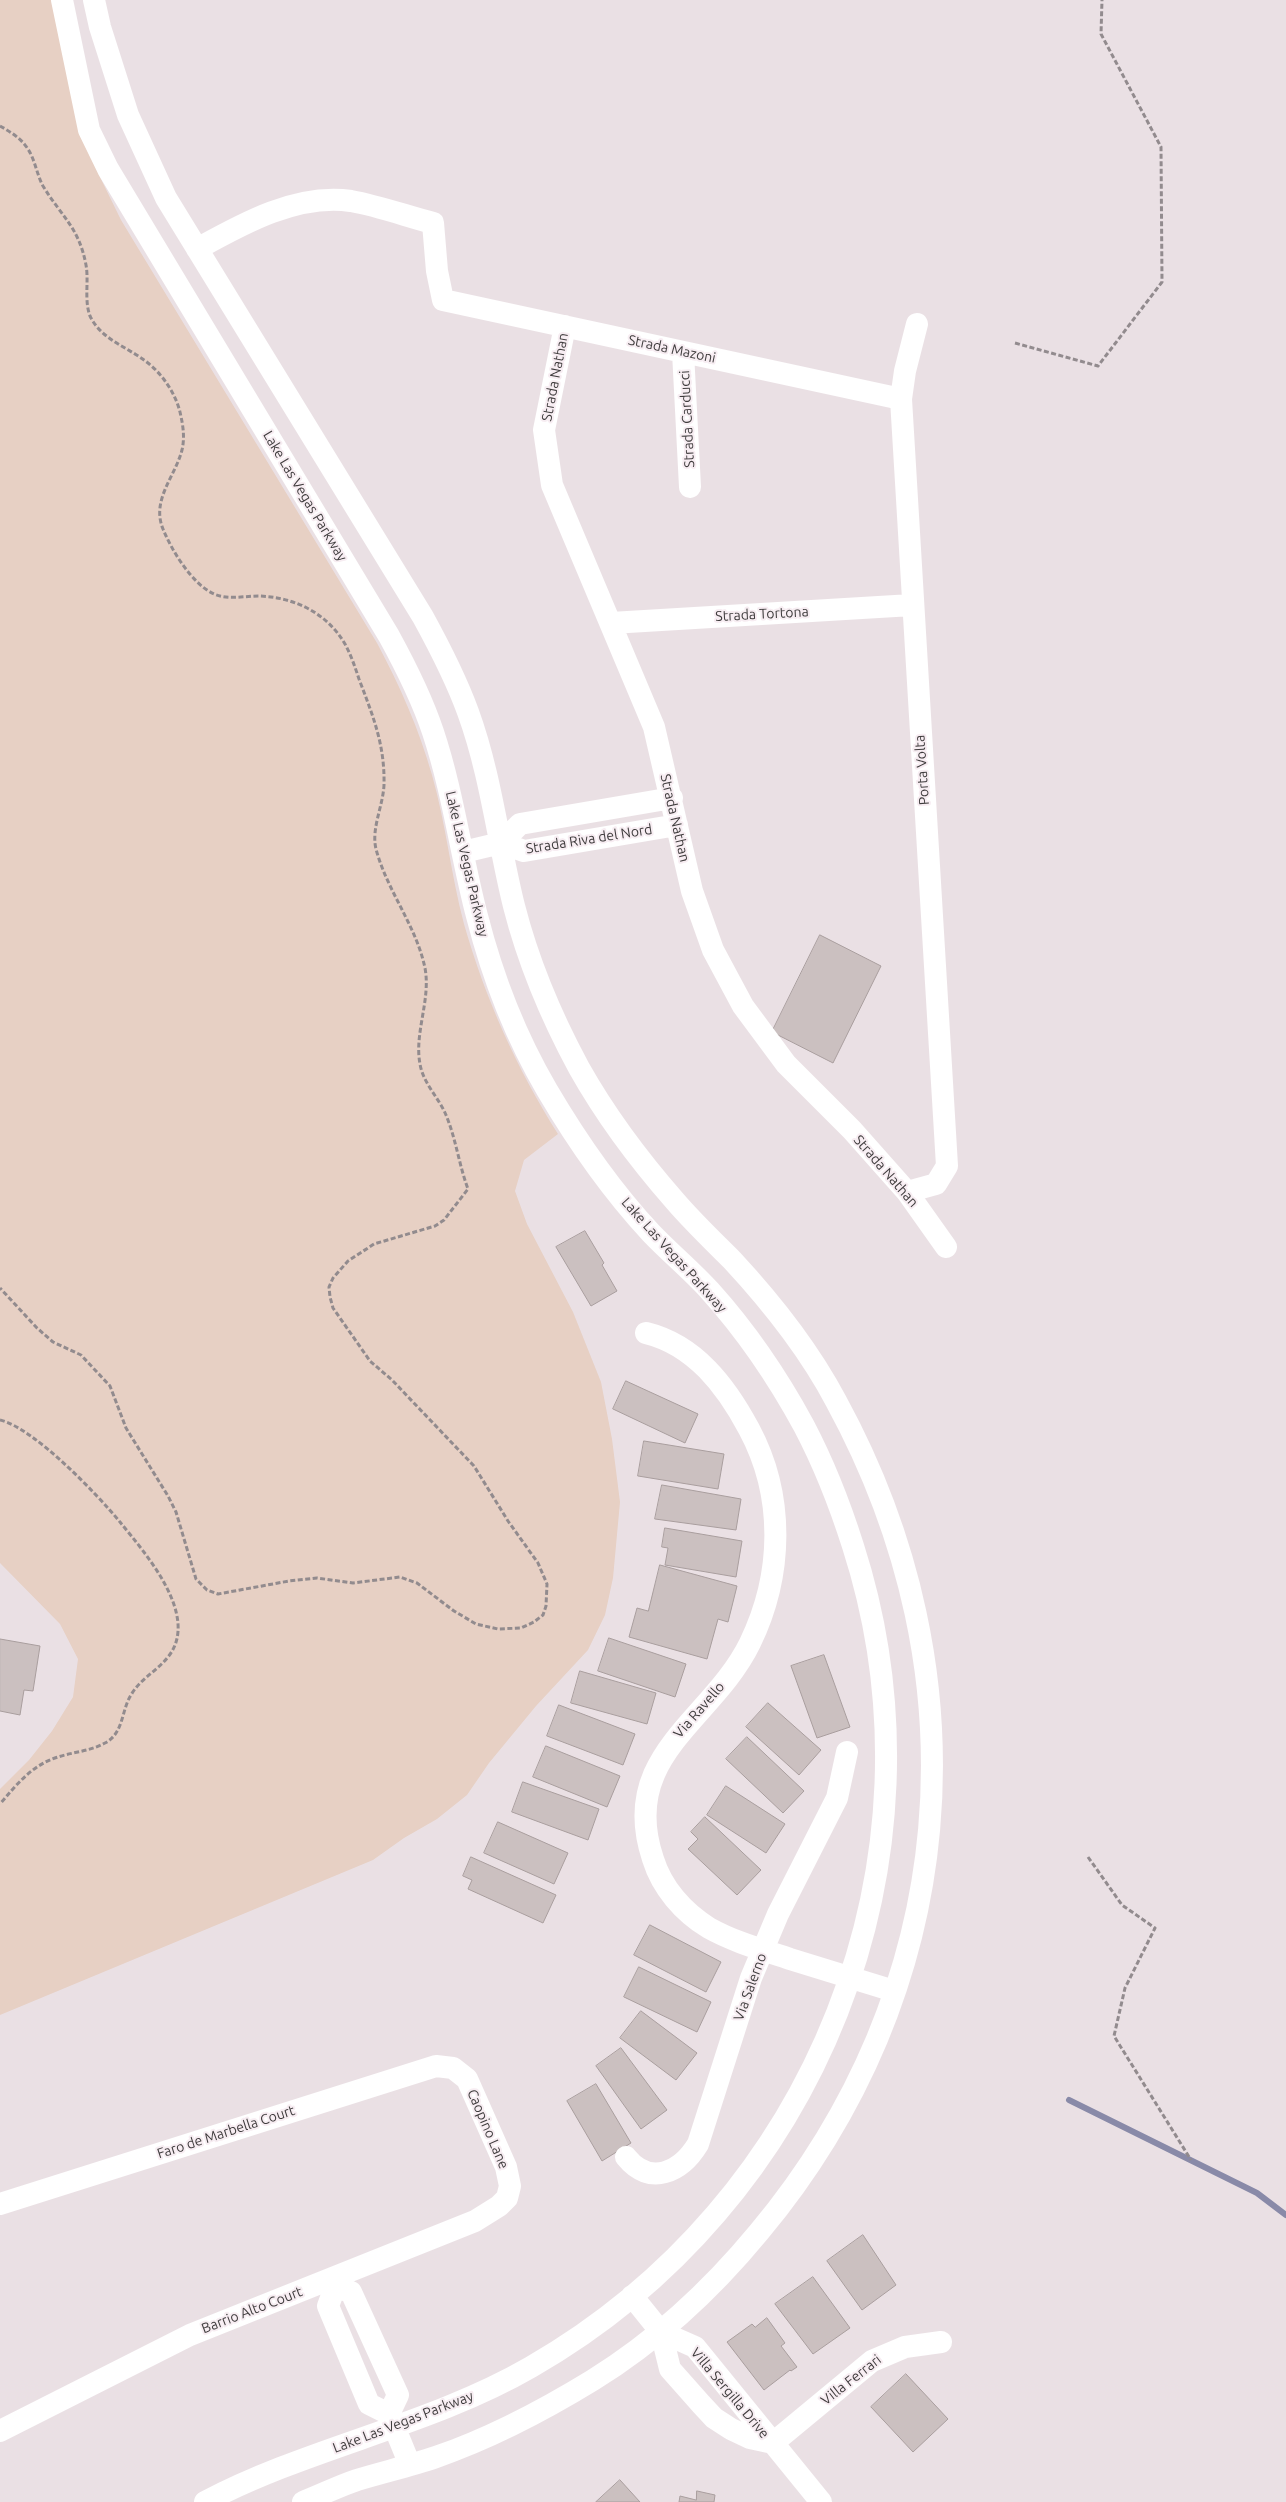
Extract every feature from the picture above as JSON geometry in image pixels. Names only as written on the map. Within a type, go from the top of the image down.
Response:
[{"type":"street","name":"Lake Las Vegas Parkway","points":[[62,0],[89,130],[125,198],[389,636],[412,680],[432,726],[446,774],[478,920],[506,1005],[544,1086],[593,1162],[650,1232],[710,1291],[761,1357],[805,1428],[840,1504],[865,1583],[879,1656],[887,1748],[883,1831],[870,1913],[850,1978],[814,2070],[772,2142],[722,2209],[665,2269],[600,2322],[530,2368],[456,2404],[392,2420],[337,2446],[205,2502]]},
{"type":"street","points":[[94,0],[100,27],[128,115],[166,198],[423,617],[448,664],[468,713],[484,765],[515,910],[542,991],[579,1068],[624,1140],[678,1206],[736,1264],[793,1335],[834,1396],[871,1469],[900,1546],[920,1625],[931,1706],[933,1788],[925,1869],[906,1956],[877,2040],[838,2120],[790,2195],[733,2263],[660,2332],[596,2378],[519,2422],[437,2457],[351,2482],[303,2502]]},
{"type":"street","name":"Strada Mazoni","points":[[197,249],[246,222],[304,204],[329,200],[352,202],[433,223],[437,271],[443,300],[901,399]]},
{"type":"street","name":"Porta Volta","points":[[907,1192],[936,1184],[947,1166],[901,399],[905,371],[917,324]]},
{"type":"street","name":"Strada Nathan","points":[[565,326],[544,430],[552,485],[595,590],[612,623],[654,727],[672,798],[692,891],[713,950],[743,1006],[786,1064],[852,1130],[907,1192],[946,1247]]},
{"type":"street","name":"Strada Carducci","points":[[683,352],[690,487]]},
{"type":"street","name":"Strada Tortona","points":[[612,623],[912,605]]},
{"type":"street","name":"Strada Riva del Nord","points":[[672,798],[520,824],[501,843],[524,851],[677,825]]},
{"type":"street","points":[[615,808],[621,835]]},
{"type":"street","points":[[463,852],[501,843]]},
{"type":"street","name":"Via Ravello","points":[[646,1333],[680,1345],[707,1368],[742,1417],[755,1441],[771,1491],[775,1518],[773,1571],[760,1622],[735,1669],[665,1751],[652,1778],[646,1806],[646,1820],[650,1850],[654,1863],[660,1877],[676,1901],[686,1911],[710,1928],[764,1950],[894,1991]]},
{"type":"street","name":"Via Salerno","points":[[626,2158],[641,2170],[660,2174],[674,2170],[693,2153],[702,2135],[751,1978],[778,1914],[837,1798],[847,1752]]},
{"type":"street","name":"Faro de Marbella Court","points":[[0,2204],[416,2072],[436,2066],[453,2068]]},
{"type":"street","name":"Caopino Lane","points":[[453,2068],[467,2079],[506,2167],[510,2186],[507,2198]]},
{"type":"street","name":"Barrio Alto Court","points":[[0,2431],[190,2334],[333,2283],[475,2221],[499,2206],[507,2198]]},
{"type":"street","points":[[333,2283],[351,2292],[398,2395],[392,2420],[410,2465]]},
{"type":"street","name":"Villa Sergilla Drive","points":[[632,2296],[660,2332],[670,2369],[714,2418],[740,2434],[773,2443]]},
{"type":"street","name":"Villa Sergilla Drive","points":[[660,2332],[695,2347],[821,2502]]},
{"type":"street","name":"Villa Ferrari","points":[[773,2443],[872,2361],[905,2347],[941,2342]]},
{"type":"path","points":[[1015,342],[1098,366],[1162,282],[1161,147],[1101,34],[1102,0]]},
{"type":"path","points":[[0,126],[23,142],[30,152],[42,185],[67,217],[78,238],[86,268],[87,302],[91,318],[107,338],[145,360],[156,370],[177,403],[184,436],[178,460],[166,483],[160,508],[160,522],[171,545],[192,575],[215,595],[287,599],[315,612],[326,620],[345,645],[368,700],[380,734],[384,769],[382,803],[375,845],[389,883],[416,936],[425,971],[426,1005],[422,1026],[420,1063],[428,1086],[445,1112],[460,1154],[468,1189],[444,1220],[435,1226],[393,1237],[374,1244],[356,1254],[333,1278],[329,1287],[330,1297],[333,1308],[370,1360],[414,1401],[474,1466],[543,1573],[548,1597],[543,1615],[521,1628],[498,1629],[487,1627],[454,1611],[417,1583],[400,1578],[353,1583],[317,1578],[289,1580],[218,1594],[207,1590],[196,1579],[176,1512],[126,1428],[110,1386],[81,1355],[53,1342],[37,1328],[0,1288]]},
{"type":"path","points":[[0,1420],[22,1430],[40,1444],[96,1493],[114,1514],[162,1579],[175,1608],[178,1630],[177,1640],[168,1658],[131,1694],[124,1718],[113,1738],[104,1744],[58,1757],[34,1767],[0,1804]]},
{"type":"path","points":[[1088,1857],[1122,1905],[1155,1928],[1124,1988],[1114,2036],[1191,2160]]},
{"type":"shaded area","points":[[0,0],[56,0],[99,175],[121,220],[377,643],[408,708],[432,775],[459,906],[472,952],[492,1006],[516,1059],[558,1134],[524,1160],[515,1191],[527,1224],[573,1312],[601,1382],[612,1439],[620,1502],[613,1578],[605,1615],[588,1650],[536,1706],[489,1763],[467,1795],[437,1819],[404,1838],[373,1860],[0,2015],[0,1789],[29,1760],[52,1731],[73,1697],[78,1659],[60,1624],[0,1563]]},
{"type":"building","points":[[820,935],[881,966],[833,1063],[772,1032]]},
{"type":"building","points":[[585,1231],[604,1263],[602,1265],[617,1291],[591,1306],[556,1247]]},
{"type":"building","points":[[626,1381],[698,1414],[685,1443],[613,1409]]},
{"type":"building","points":[[644,1441],[724,1454],[718,1489],[638,1476]]},
{"type":"building","points":[[662,1485],[741,1499],[736,1530],[655,1519]]},
{"type":"building","points":[[665,1528],[742,1541],[736,1577],[665,1565],[668,1548],[662,1547]]},
{"type":"building","points":[[660,1565],[737,1586],[728,1622],[718,1619],[707,1659],[629,1637],[637,1608],[648,1611]]},
{"type":"building","points":[[609,1638],[686,1664],[675,1697],[598,1671]]},
{"type":"building","points":[[0,1639],[40,1646],[33,1691],[24,1690],[20,1715],[0,1711]]},
{"type":"building","points":[[824,1655],[850,1727],[817,1738],[791,1666]]},
{"type":"building","points":[[580,1671],[656,1693],[647,1724],[571,1703]]},
{"type":"building","points":[[768,1703],[821,1750],[799,1775],[746,1727]]},
{"type":"building","points":[[559,1705],[635,1734],[623,1765],[547,1736]]},
{"type":"building","points":[[747,1737],[804,1791],[783,1813],[726,1759]]},
{"type":"building","points":[[546,1746],[620,1776],[607,1807],[533,1777]]},
{"type":"building","points":[[523,1782],[599,1809],[588,1840],[512,1812]]},
{"type":"building","points":[[726,1786],[785,1824],[766,1853],[707,1815]]},
{"type":"building","points":[[705,1817],[761,1870],[737,1895],[688,1849],[698,1839],[691,1832]]},
{"type":"building","points":[[498,1822],[568,1853],[554,1884],[484,1853]]},
{"type":"building","points":[[471,1857],[556,1895],[543,1923],[468,1889],[472,1880],[463,1876]]},
{"type":"building","points":[[650,1925],[721,1962],[706,1992],[634,1955]]},
{"type":"building","points":[[639,1967],[711,2002],[697,2032],[624,1997]]},
{"type":"building","points":[[641,2011],[697,2053],[676,2080],[620,2038]]},
{"type":"building","points":[[621,2048],[667,2110],[641,2129],[596,2066]]},
{"type":"building","points":[[596,2084],[631,2143],[602,2161],[567,2101]]},
{"type":"building","points":[[863,2235],[896,2285],[862,2310],[827,2261]]},
{"type":"building","points":[[813,2277],[850,2328],[813,2354],[775,2304]]},
{"type":"building","points":[[767,2318],[785,2343],[781,2346],[797,2367],[790,2370],[764,2390],[727,2342],[752,2324],[755,2327]]},
{"type":"building","points":[[906,2374],[948,2419],[913,2452],[871,2407]]},
{"type":"building","points":[[620,2480],[640,2502],[596,2502]]},
{"type":"building","points":[[697,2491],[715,2495],[714,2502],[679,2502],[680,2496],[696,2500]]},
{"type":"waterway","points":[[1069,2100],[1257,2193],[1286,2215]]}]
